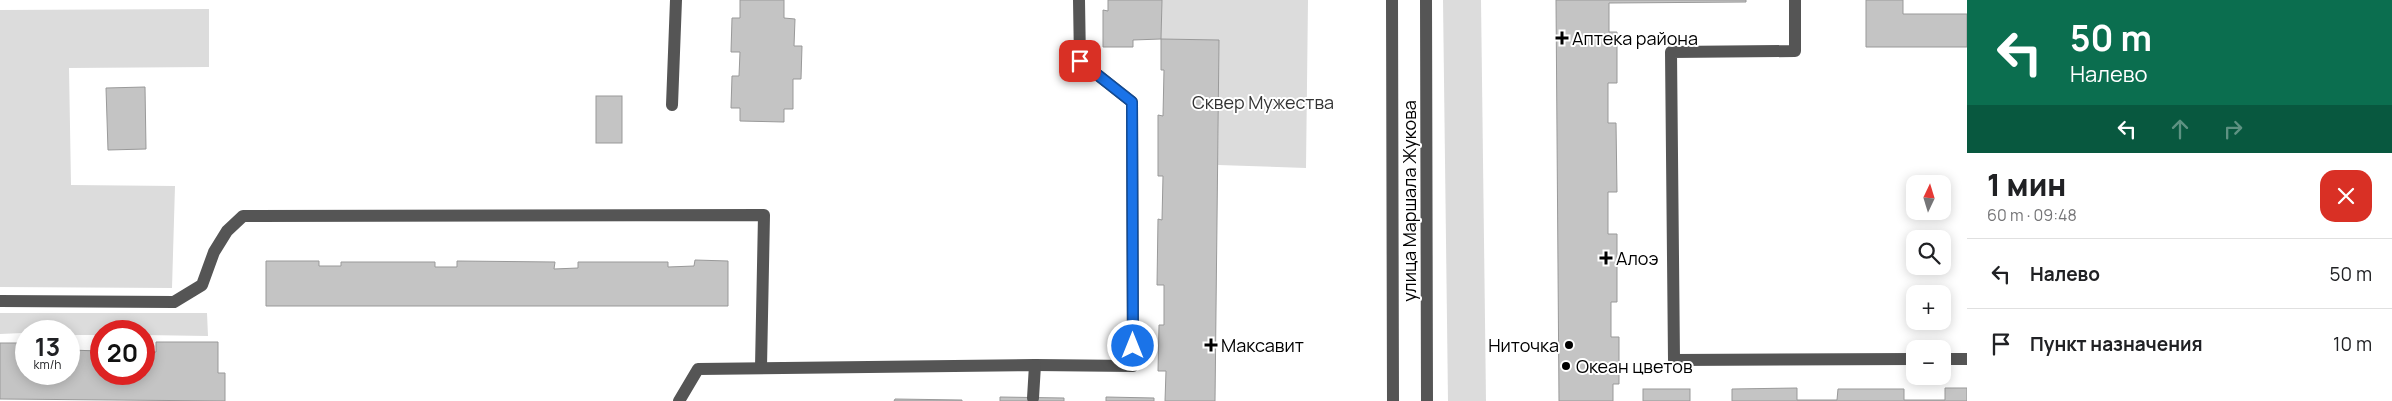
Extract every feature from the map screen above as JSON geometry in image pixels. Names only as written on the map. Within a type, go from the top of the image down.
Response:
[{"type":"street","points":[[672,105],[676,0]]},
{"type":"street","points":[[679,401],[698,369],[1035,365],[1133,366],[1132,102],[1080,61],[1079,0]]},
{"type":"street","name":"улица Маршала Жукова","points":[[1392,0],[1393,401]]},
{"type":"street","name":"улица Маршала Жукова","points":[[1426,0],[1427,401]]},
{"type":"street","points":[[1795,0],[1796,51],[1672,52],[1674,360],[1906,359]]},
{"type":"street","points":[[0,301],[174,302],[202,285],[214,252],[227,231],[243,216],[764,215],[761,367]]},
{"type":"street","points":[[1951,359],[1967,359]]},
{"type":"street","points":[[1033,398],[1035,365]]},
{"type":"green space","name":"Сквер Мужества","points":[[1162,0],[1308,0],[1306,168],[1218,165],[1219,40],[1161,39]]},
{"type":"green space","points":[[1443,0],[1481,0],[1486,401],[1448,401]]},
{"type":"green space","points":[[209,9],[209,67],[69,68],[71,185],[175,186],[172,288],[0,287],[0,10]]},
{"type":"green space","points":[[0,313],[207,313],[208,336],[155,335],[155,320],[90,320],[90,335],[80,335],[80,320],[15,320],[15,333],[0,334]]},
{"type":"building","points":[[740,0],[784,0],[784,18],[795,19],[794,46],[802,46],[801,79],[793,79],[793,109],[784,109],[784,122],[740,121],[740,108],[731,108],[732,76],[739,76],[740,52],[731,52],[732,18],[740,18]]},
{"type":"building","points":[[1108,0],[1162,0],[1161,39],[1133,40],[1133,47],[1103,47],[1103,10],[1108,11]]},
{"type":"building","points":[[1556,0],[1746,0],[1746,2],[1609,3],[1609,32],[1617,32],[1617,83],[1608,83],[1608,123],[1616,123],[1617,192],[1608,192],[1608,234],[1617,234],[1617,302],[1611,302],[1611,337],[1619,337],[1619,384],[1613,384],[1613,401],[1559,401]]},
{"type":"building","points":[[1866,0],[1903,0],[1903,14],[1967,14],[1967,47],[1866,47]]},
{"type":"building","points":[[1161,39],[1219,40],[1215,401],[1165,401],[1166,371],[1158,371],[1159,325],[1164,325],[1164,285],[1157,285],[1158,219],[1162,220],[1163,176],[1158,176],[1158,115],[1163,116],[1164,70],[1161,70]]},
{"type":"building","points":[[145,87],[146,149],[108,150],[106,88]]},
{"type":"building","points":[[596,96],[622,96],[622,143],[596,143]]},
{"type":"building","points":[[695,260],[728,261],[728,306],[266,306],[266,261],[319,261],[319,266],[341,266],[341,262],[435,262],[435,267],[457,267],[457,261],[555,262],[554,269],[578,268],[578,262],[668,262],[668,267],[694,266]]},
{"type":"building","points":[[156,342],[218,342],[218,373],[225,373],[225,401],[0,399],[0,343],[15,343],[15,385],[80,385],[80,350],[90,351],[90,385],[155,385]]},
{"type":"building","points":[[1797,388],[1797,400],[1837,400],[1838,389],[1904,389],[1904,400],[1945,400],[1945,388],[1967,388],[1967,401],[1732,401],[1732,389]]},
{"type":"building","points":[[1643,389],[1690,389],[1690,401],[1643,401]]},
{"type":"building","points":[[1000,397],[1064,398],[1064,401],[1000,401]]},
{"type":"building","points":[[1106,397],[1154,398],[1154,401],[1106,401]]},
{"type":"building","points":[[895,399],[962,400],[962,401],[894,401]]},
{"type":"place","name":"Аптека района","points":[[1562,38]]},
{"type":"place","name":"Алоэ","points":[[1606,258]]},
{"type":"place","name":"Максавит","points":[[1211,345]]},
{"type":"place","name":"Ниточка","points":[[1569,345]]},
{"type":"place","name":"Океан цветов","points":[[1566,366]]},
{"type":"route","points":[[1080,61],[1132,102],[1133,346]]}]
